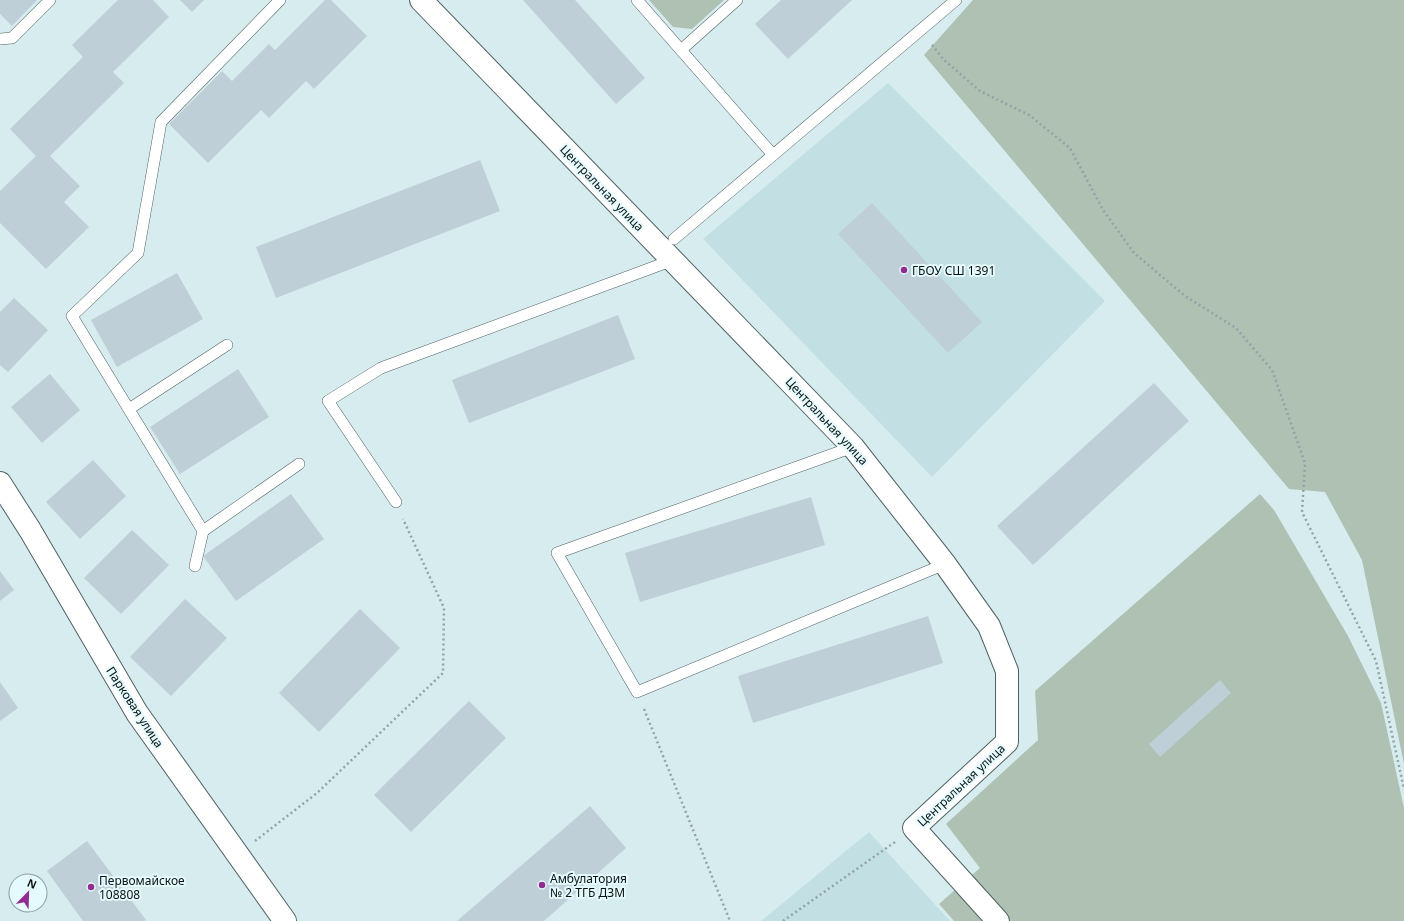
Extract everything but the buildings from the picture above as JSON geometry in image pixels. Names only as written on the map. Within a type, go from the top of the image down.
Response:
[{"type":"street","name":"Центральная улица","points":[[421,0],[673,250],[853,447],[945,564],[989,626],[1007,671],[1007,742],[914,828],[998,921]]},
{"type":"street","name":"Парковая улица","points":[[0,483],[38,544],[137,713],[285,921]]},
{"type":"lane","points":[[0,39],[12,38],[50,0]]},
{"type":"lane","points":[[203,531],[72,316],[138,253],[161,122],[280,0]]},
{"type":"lane","points":[[638,0],[773,155]]},
{"type":"lane","points":[[681,50],[737,0]]},
{"type":"lane","points":[[396,502],[328,401],[381,368],[673,250],[773,155],[956,0]]},
{"type":"lane","points":[[129,409],[227,345]]},
{"type":"lane","points":[[853,447],[557,553],[637,692],[945,564]]},
{"type":"lane","points":[[195,566],[203,531],[299,464]]},
{"type":"path","points":[[920,30],[944,60],[980,91],[1029,115],[1070,148],[1103,210],[1134,253],[1185,296],[1236,328],[1272,370],[1306,463],[1302,512],[1376,661],[1404,789]]},
{"type":"path","points":[[238,854],[317,793],[443,673],[444,608],[396,502]]},
{"type":"path","points":[[637,692],[730,921]]},
{"type":"path","points":[[783,921],[914,828]]},
{"type":"shaded area","name":"ГБОУ СШ 1391","points":[[888,83],[1105,301],[932,477],[703,239]]},
{"type":"shaded area","points":[[869,832],[950,921],[761,921]]},
{"type":"green space","points":[[649,0],[724,0],[692,29],[673,27]]},
{"type":"green space","points":[[973,0],[1404,0],[1404,764],[1362,560],[1325,492],[1289,489],[924,55]]},
{"type":"green space","points":[[1260,494],[1274,510],[1348,636],[1381,703],[1404,808],[1404,921],[954,921],[939,904],[980,868],[946,824],[1038,740],[1035,691]]},
{"type":"place","name":"ГБОУ СШ 1391","points":[[904,270]]},
{"type":"place","name":"Амбулатория № 2 ТГБ ДЗМ","points":[[542,885]]},
{"type":"place","name":"Первомайское 108808","points":[[91,887]]}]
